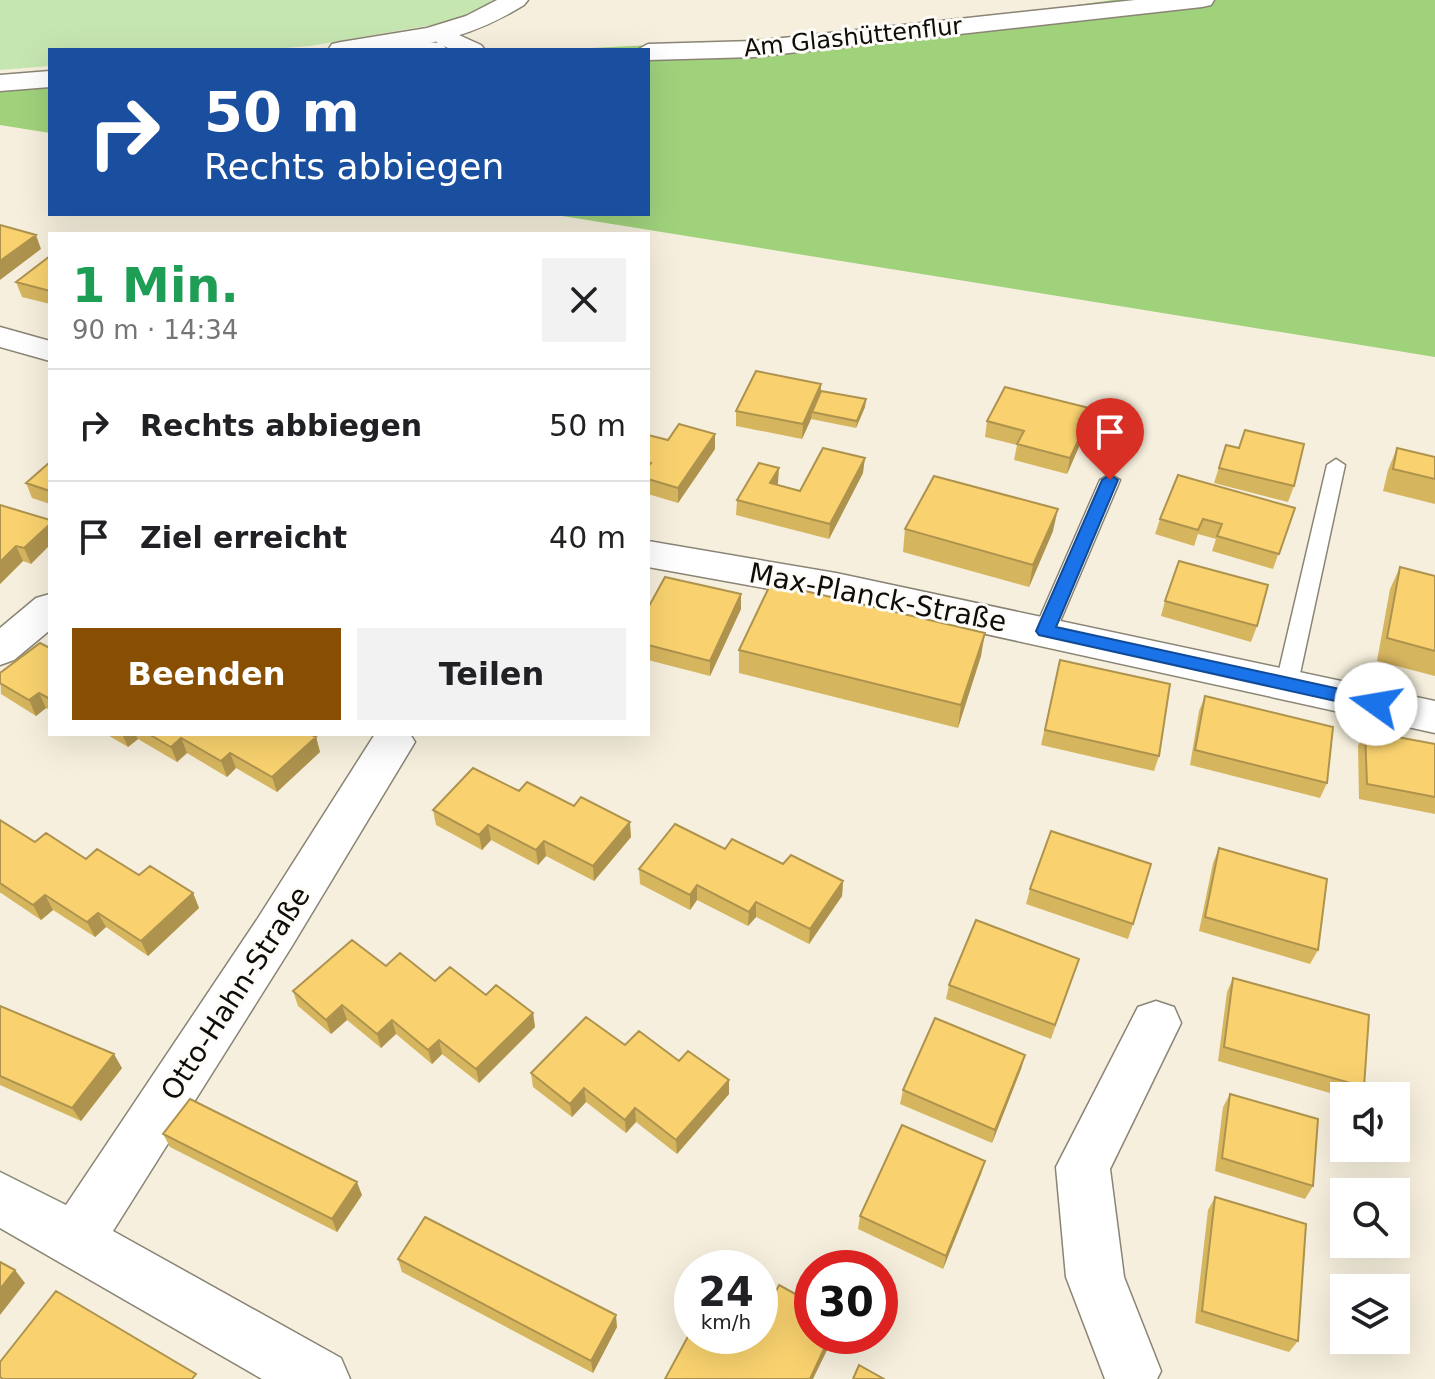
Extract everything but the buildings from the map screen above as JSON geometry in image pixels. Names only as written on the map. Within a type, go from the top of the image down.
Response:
[{"type":"street","points":[[437,42],[515,0]]},
{"type":"street","name":"Am Glashüttenflur","points":[[650,52],[754,49],[1202,0]]},
{"type":"street","points":[[358,48],[437,42],[463,48]]},
{"type":"street","points":[[0,83],[48,79]]},
{"type":"street","points":[[0,337],[48,350]]},
{"type":"street","name":"Max-Planck-Straße","points":[[650,554],[836,587],[1435,717]]},
{"type":"street","points":[[0,650],[48,610]]},
{"type":"street","name":"Otto-Hahn-Straße","points":[[74,1242],[275,932],[393,742]]},
{"type":"street","points":[[1136,1376],[1095,1277],[1083,1167],[1156,1023]]},
{"type":"street","points":[[0,1198],[320,1379]]},
{"type":"lane","points":[[1287,683],[1336,465]]},
{"type":"lane","points":[[1045,631],[1110,480]]},
{"type":"green space","points":[[0,0],[493,0],[467,19],[310,46],[48,48],[48,66],[0,70]]},
{"type":"green space","points":[[1113,0],[1435,0],[1435,357],[562,216],[650,216],[650,48],[591,48],[733,41],[960,21]]},
{"type":"green space","points":[[48,74],[48,133],[0,125],[0,77]]},
{"type":"route","points":[[1110,480],[1045,631],[1376,704]]}]
